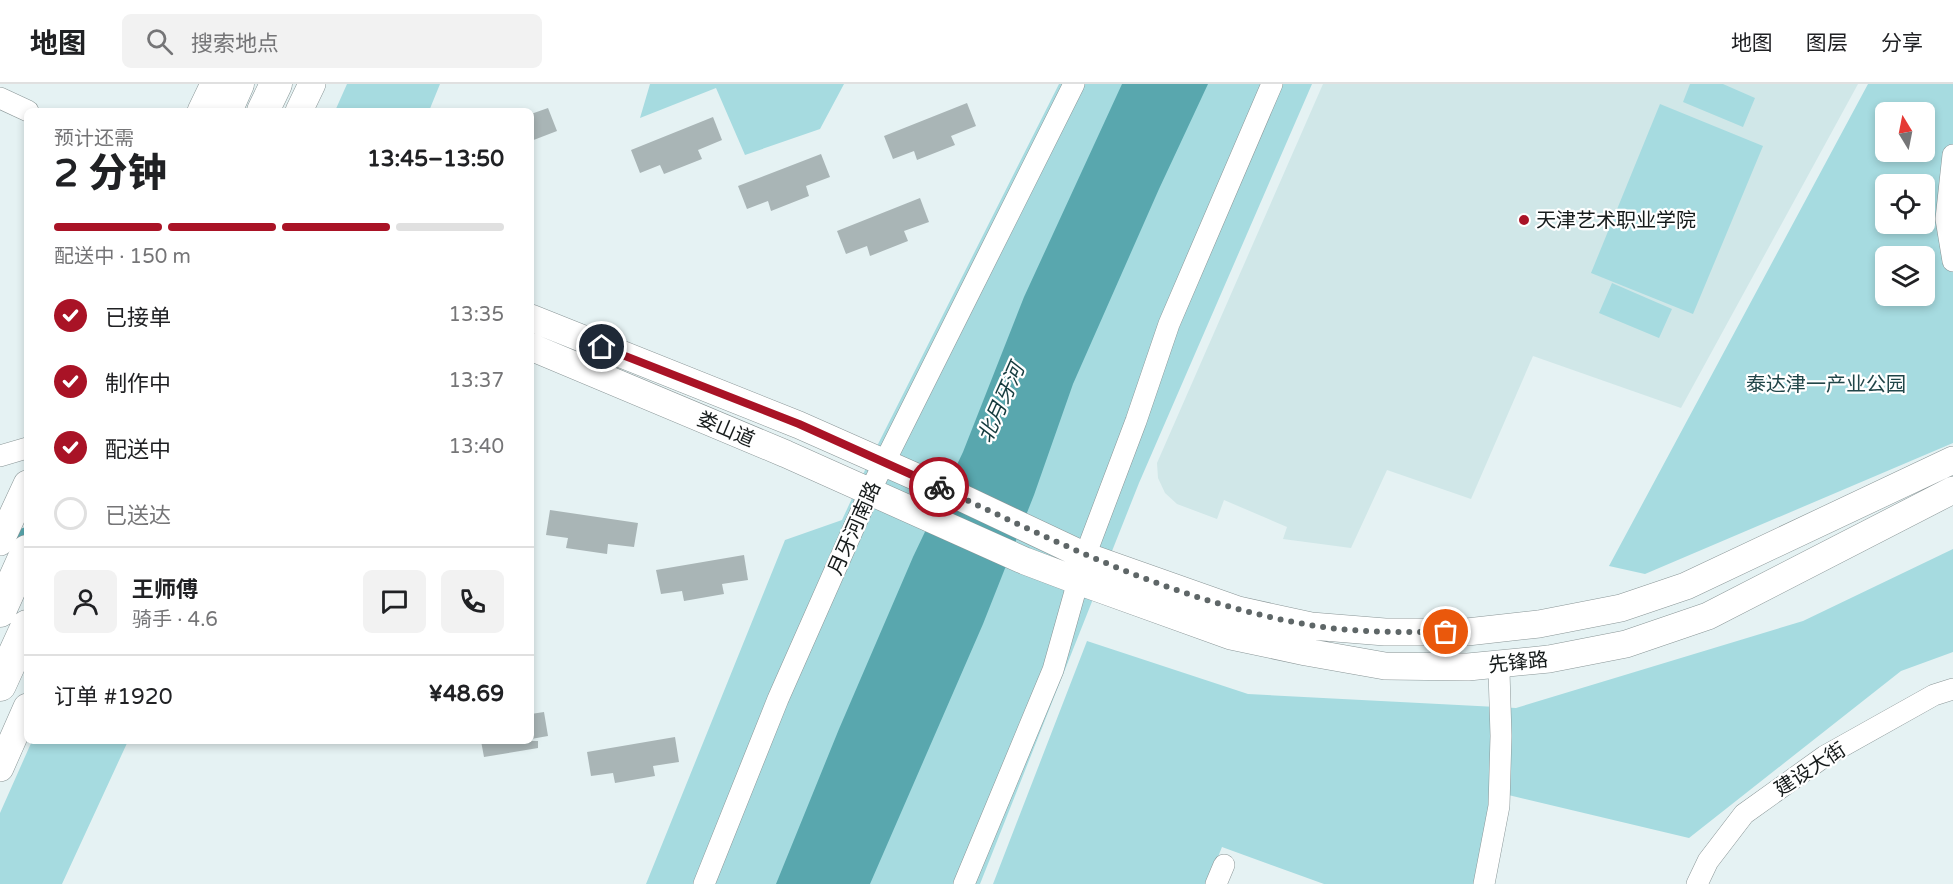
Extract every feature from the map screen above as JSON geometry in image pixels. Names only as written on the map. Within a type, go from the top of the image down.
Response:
[{"type":"highway","points":[[227,108],[238,84]]},
{"type":"highway","points":[[264,108],[276,84]]},
{"type":"highway","points":[[0,611],[24,559]]},
{"type":"highway","points":[[0,685],[24,633]]},
{"type":"main road","points":[[202,108],[214,84]]},
{"type":"main road","points":[[300,108],[312,84]]},
{"type":"main road","name":"娄山道","points":[[534,319],[799,424],[1037,534]]},
{"type":"main road","name":"娄山道","points":[[534,348],[786,454],[1025,561]]},
{"type":"main road","name":"先锋路","points":[[1025,561],[1081,568],[1239,610],[1311,626],[1385,632],[1467,632],[1539,624],[1622,608],[1686,586],[1953,460]]},
{"type":"main road","name":"先锋路","points":[[1037,534],[1081,568],[1231,636],[1385,666],[1468,667],[1549,659],[1626,644],[1708,616],[1953,490]]},
{"type":"main road","points":[[0,542],[22,495]]},
{"type":"main road","points":[[0,768],[24,714]]},
{"type":"street","name":"月牙河南路","points":[[704,884],[778,699],[870,491],[1074,84]]},
{"type":"street","points":[[964,884],[1053,670],[1081,568],[1136,421],[1169,324],[1272,84]]},
{"type":"street","points":[[0,98],[24,109]]},
{"type":"street","points":[[1953,155],[1946,219],[1953,261]]},
{"type":"street","points":[[0,456],[24,449]]},
{"type":"street","points":[[1484,884],[1499,806],[1502,736],[1499,671]]},
{"type":"street","name":"建设大街","points":[[1697,884],[1708,861],[1744,814],[1825,756],[1934,695],[1953,689]]},
{"type":"shaded area","name":"天津艺术职业学院","points":[[1323,84],[1858,84],[1681,408],[1533,356],[1471,499],[1387,470],[1351,548],[1283,539],[1287,527],[1224,500],[1217,519],[1177,504],[1165,493],[1158,478],[1157,463]]},
{"type":"green space","points":[[347,84],[440,84],[430,108],[336,108]]},
{"type":"green space","points":[[650,84],[844,84],[820,129],[745,155],[716,88],[640,118]]},
{"type":"green space","points":[[1059,84],[1312,84],[1139,483],[980,884],[646,884],[785,540],[842,520]]},
{"type":"green space","points":[[1690,84],[1723,84],[1755,98],[1743,127],[1683,102]]},
{"type":"green space","name":"泰达津一产业公园","points":[[1868,84],[1953,84],[1953,443],[1645,574],[1609,566]]},
{"type":"green space","points":[[1660,104],[1763,146],[1693,314],[1591,273]]},
{"type":"green space","points":[[1612,283],[1672,309],[1659,338],[1599,313]]},
{"type":"green space","points":[[1953,549],[1953,652],[1901,671],[1689,838],[1500,793],[1476,884],[1324,884],[1222,847],[1207,884],[993,884],[1087,641],[1248,694],[1516,708],[1803,621]]},
{"type":"green space","points":[[31,744],[127,744],[62,884],[0,884],[0,813]]},
{"type":"water","name":"北月牙河","points":[[1122,84],[1208,84],[1073,384],[1034,495],[983,624],[870,884],[776,884],[913,557],[963,452],[1024,297]]},
{"type":"building","points":[[967,103],[976,126],[951,136],[955,145],[917,160],[914,151],[893,159],[884,136]]},
{"type":"building","points":[[548,108],[557,131],[534,140],[534,113]]},
{"type":"building","points":[[713,117],[722,140],[698,150],[702,159],[664,174],[660,165],[640,173],[631,150]]},
{"type":"building","points":[[821,154],[830,177],[806,186],[809,196],[771,211],[768,201],[747,209],[738,186]]},
{"type":"building","points":[[920,198],[929,222],[904,231],[908,241],[870,256],[867,246],[846,254],[837,231]]},
{"type":"building","points":[[550,510],[638,523],[634,547],[608,544],[607,554],[566,548],[568,538],[546,535]]},
{"type":"building","points":[[744,555],[748,580],[722,584],[724,594],[684,601],[682,591],[661,594],[656,570]]},
{"type":"building","points":[[544,712],[548,736],[534,738],[534,714]]},
{"type":"building","points":[[675,737],[679,762],[653,766],[655,776],[615,783],[613,773],[591,776],[587,752]]},
{"type":"building","points":[[534,741],[538,741],[538,748],[484,757],[482,744],[534,744]]},
{"type":"waterway","points":[[0,545],[24,536]]},
{"type":"way so far","points":[[939,487],[1085,556],[1239,610],[1311,626],[1385,632],[1446,632]]},
{"type":"place","name":"天津艺术职业学院","points":[[1524,220]]},
{"type":"route","points":[[602,347],[799,424],[939,487]]}]
